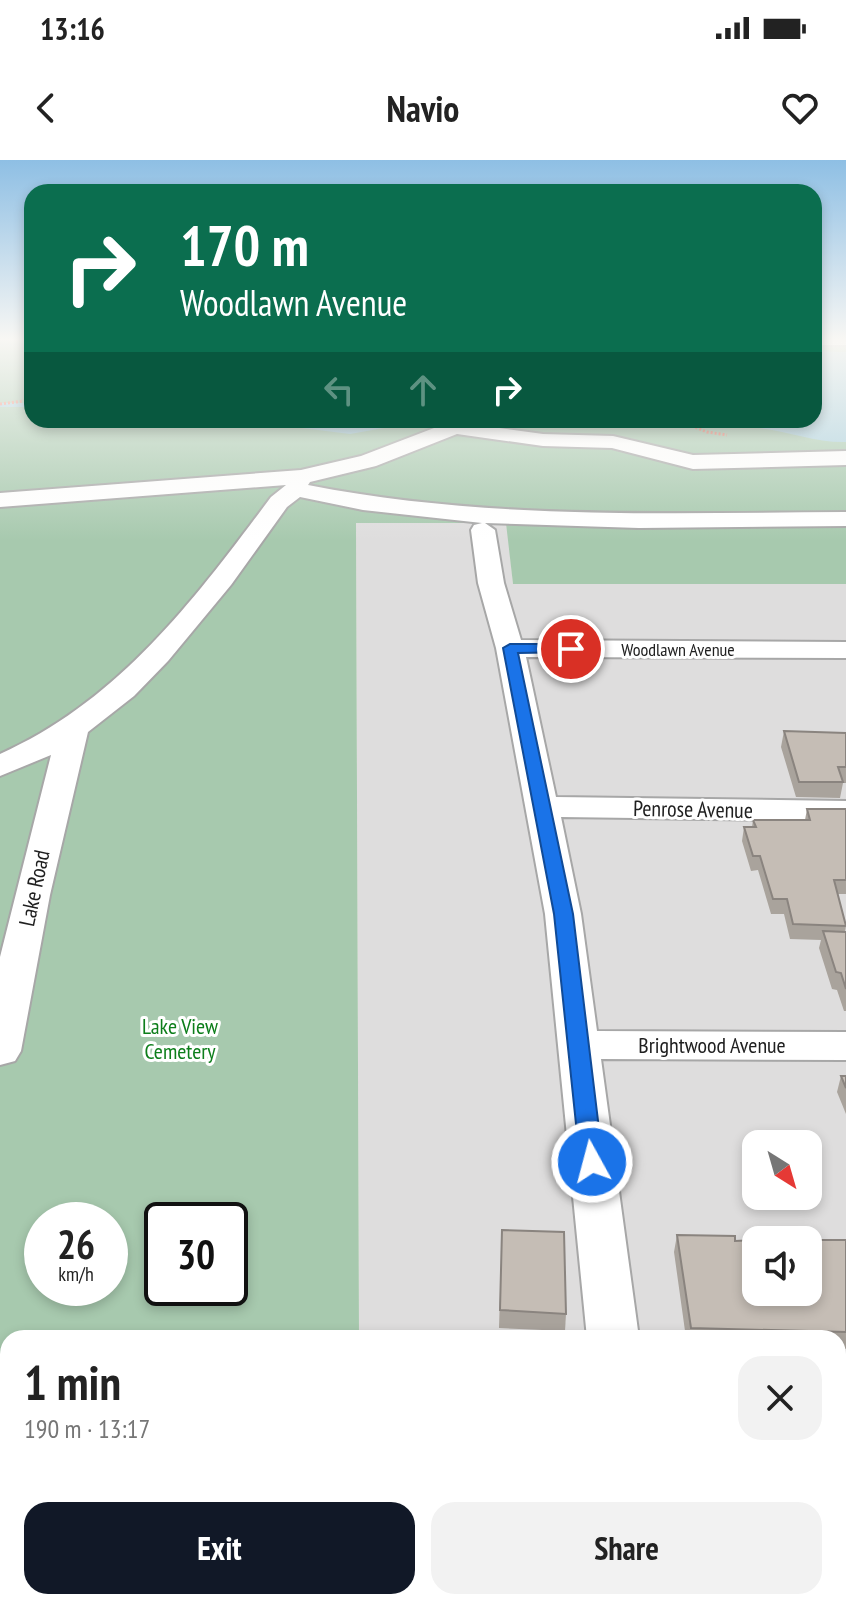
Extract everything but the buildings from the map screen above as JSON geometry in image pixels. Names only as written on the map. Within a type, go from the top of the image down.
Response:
[{"type":"street","points":[[0,500],[298,483],[368,461],[454,428]]},
{"type":"street","points":[[484,428],[543,440],[613,442],[693,462],[846,458]]},
{"type":"street","points":[[298,483],[338,500],[445,513],[550,518],[846,519]]},
{"type":"street","points":[[0,766],[74,727],[167,648],[279,502],[298,483]]},
{"type":"street","points":[[483,530],[491,583],[510,648],[563,914],[612,1330]]},
{"type":"street","name":"Woodlawn Avenue","points":[[510,648],[846,650]]},
{"type":"street","name":"Lake Road","points":[[0,1051],[45,841],[74,727]]},
{"type":"street","name":"Penrose Avenue","points":[[540,807],[846,811]]},
{"type":"street","name":"Brightwood Avenue","points":[[577,1045],[846,1046]]},
{"type":"shaded area","points":[[356,523],[507,523],[513,584],[846,584],[846,1330],[359,1330]]},
{"type":"green space","name":"Lake View Cemetery","points":[[0,406],[24,406],[24,428],[822,428],[822,406],[846,406],[846,584],[513,584],[506,523],[356,523],[359,1330],[0,1330]]},
{"type":"water","points":[[822,406],[846,406],[846,442],[824,441],[758,428],[822,428]]},
{"type":"water","points":[[302,428],[384,428],[350,434]]},
{"type":"route","points":[[571,649],[510,648],[563,914],[592,1162]]}]
